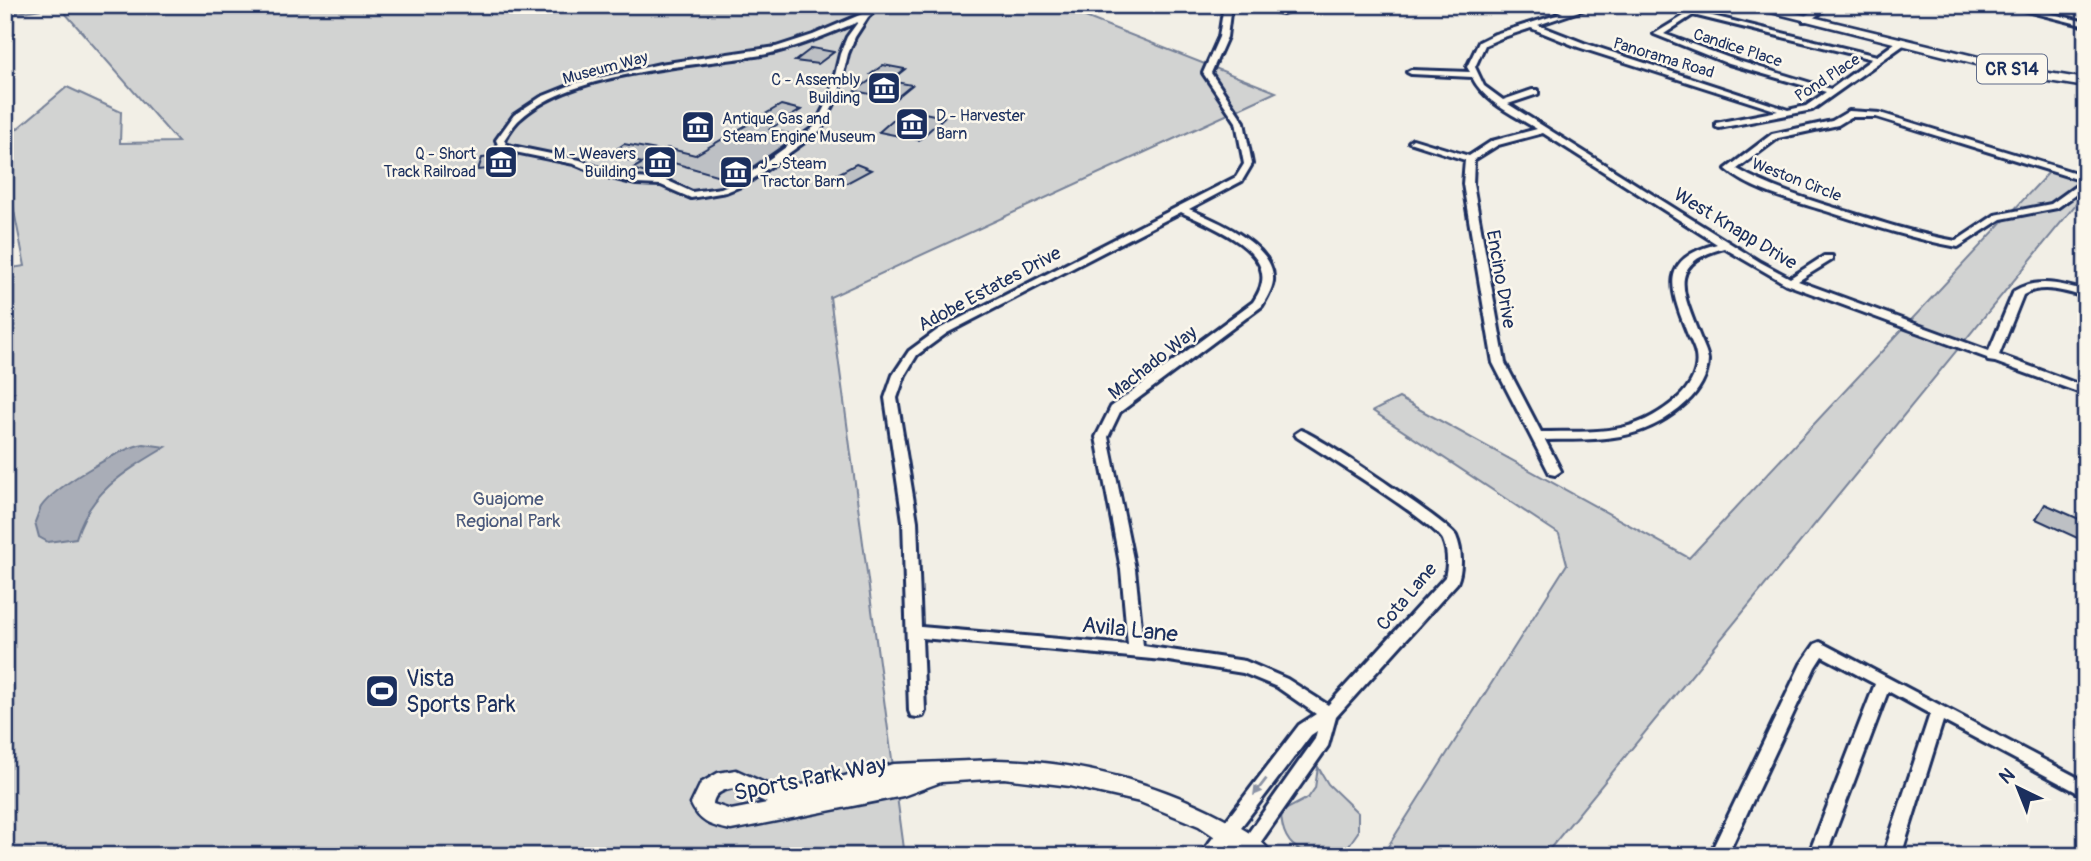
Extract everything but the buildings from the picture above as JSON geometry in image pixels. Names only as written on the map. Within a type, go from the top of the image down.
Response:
[{"type":"main road","name":"CR S14","points":[[1748,5],[1902,43],[2086,83]]},
{"type":"street","name":"Museum Way","points":[[865,16],[847,46],[834,96],[818,128],[743,182],[723,190],[691,195],[663,181],[636,181],[578,162],[503,147],[500,140],[514,118],[568,88],[660,66],[765,52],[807,40],[865,16],[878,5]]},
{"type":"street","name":"Adobe Estates Drive","points":[[917,711],[910,521],[891,398],[907,362],[926,342],[943,331],[1239,179],[1248,164],[1240,122],[1207,73],[1223,37],[1228,5]]},
{"type":"street","points":[[1250,5],[1283,11],[1303,5]]},
{"type":"street","points":[[1549,5],[1570,13]]},
{"type":"street","points":[[1411,72],[1473,75],[1471,67],[1482,44],[1498,36],[1594,5]]},
{"type":"street","points":[[1806,19],[1828,5]]},
{"type":"street","points":[[2006,5],[2086,24]]},
{"type":"street","name":"Candice Place","points":[[1833,92],[1732,62],[1658,34],[1692,13],[1880,59]]},
{"type":"street","name":"Panorama Road","points":[[1531,25],[1581,45],[1789,113]]},
{"type":"street","name":"Pond Place","points":[[1719,125],[1809,108],[1902,43]]},
{"type":"street","name":"West Knapp Drive","points":[[1473,75],[1481,87],[1544,130],[1756,264],[1790,282],[1992,359],[2086,391]]},
{"type":"street","points":[[1503,103],[1535,92]]},
{"type":"street","name":"Weston Circle","points":[[1857,113],[1877,115],[2086,181],[2054,206],[1998,217],[1958,244],[1930,240],[1826,208],[1745,178],[1731,169],[1775,136],[1835,123],[1849,114],[1857,113]]},
{"type":"street","points":[[1413,142],[1470,159],[1495,144],[1544,130]]},
{"type":"street","name":"Encino Drive","points":[[1470,159],[1468,184],[1499,363],[1555,471]]},
{"type":"street","name":"Machado Way","points":[[1136,651],[1128,569],[1102,437],[1115,410],[1258,304],[1268,280],[1262,258],[1237,235],[1182,209]]},
{"type":"street","points":[[1538,436],[1597,435],[1632,430],[1651,424],[1687,397],[1699,379],[1702,356],[1676,287],[1676,272],[1682,262],[1694,254],[1727,244]]},
{"type":"street","points":[[1790,282],[1828,258]]},
{"type":"street","points":[[1992,359],[2018,293],[2022,289],[2049,286],[2086,294]]},
{"type":"street","name":"Cota Lane","points":[[1208,856],[1305,730],[1329,714],[1452,579],[1455,563],[1449,536],[1427,517],[1301,434]]},
{"type":"street","name":"Avila Lane","points":[[913,632],[1136,651],[1245,667],[1282,682],[1329,714]]},
{"type":"street","points":[[1718,856],[1809,664],[1820,649],[2086,790]]},
{"type":"street","points":[[1817,856],[1884,683]]},
{"type":"street","points":[[1892,856],[1938,713]]},
{"type":"street","name":"Cota Lane","points":[[1250,852],[1322,741],[1329,714]]},
{"type":"street","name":"Sports Park Way","points":[[941,773],[903,787],[731,820],[715,819],[706,815],[702,808],[702,800],[707,790],[725,780],[735,779],[774,796],[794,795],[897,773],[1002,769],[1074,776],[1149,797],[1214,823],[1250,852]]},
{"type":"green space","name":"Guajome Regional Park","points":[[5,5],[1055,5],[1276,92],[830,297],[905,856],[5,856],[5,398],[13,393],[5,393],[5,269],[25,266],[5,166],[5,139],[67,87],[121,112],[120,143],[178,142],[59,6],[5,15]]},
{"type":"green space","points":[[2051,170],[2086,180],[2086,192],[1544,856],[1382,856],[1567,564],[1559,534],[1373,411],[1399,398],[1689,558]]},
{"type":"green space","points":[[1318,767],[1328,784],[1358,813],[1358,832],[1349,845],[1358,852],[1357,856],[1317,855],[1296,847],[1288,840],[1281,812],[1308,798],[1315,788]]},
{"type":"shaded area","points":[[144,444],[166,447],[124,474],[100,495],[90,507],[76,538],[48,542],[39,537],[35,522],[41,507],[48,499],[73,479],[105,460]]},
{"type":"place","name":"C - Assembly Building","points":[[884,88]]},
{"type":"place","name":"D - Harvester Barn","points":[[912,124]]},
{"type":"place","name":"Antique Gas and Steam Engine Museum","points":[[698,127]]},
{"type":"place","name":"Q - Short Track Railroad","points":[[501,162]]},
{"type":"place","name":"M - Weavers Building","points":[[660,162]]},
{"type":"place","name":"J - Steam Tractor Barn","points":[[736,172]]},
{"type":"place","name":"Vista Sports Park","points":[[382,691]]}]
